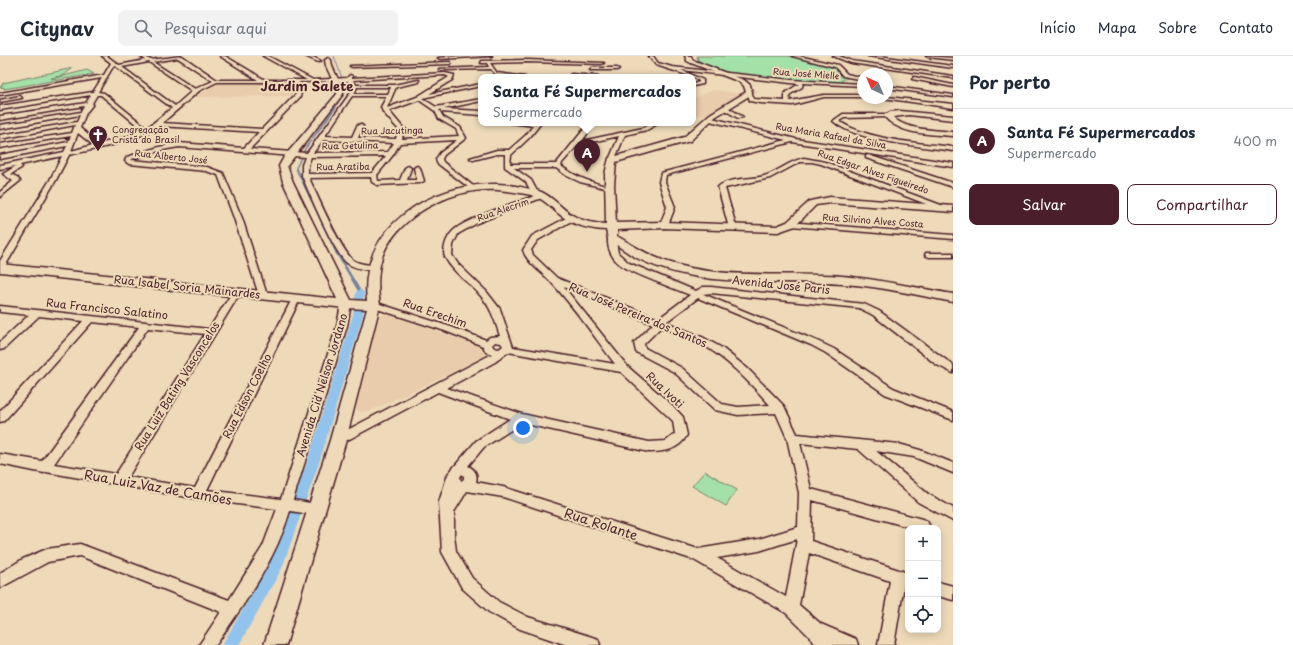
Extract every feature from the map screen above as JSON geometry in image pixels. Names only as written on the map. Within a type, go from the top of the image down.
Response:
[{"type":"main road","points":[[688,56],[689,60],[693,62],[736,78],[747,85],[749,92],[747,95],[708,119],[693,136],[687,139],[612,160],[610,169],[612,232],[624,246],[644,257],[684,270],[723,276],[751,278],[842,280],[879,284],[953,298]]},
{"type":"main road","name":"Avenida Cid Nelson Jordano","points":[[275,645],[300,507],[338,440],[359,304],[284,174],[283,166],[337,98],[345,78],[324,60]]},
{"type":"main road","points":[[736,78],[745,76]]},
{"type":"main road","points":[[953,118],[912,113],[888,115],[888,119],[905,126],[953,134]]},
{"type":"main road","points":[[359,304],[372,291],[374,268],[383,242],[410,213],[430,201],[451,193],[474,189],[497,187],[538,194],[570,218],[612,232],[664,225],[732,226],[778,229],[791,224],[813,203],[822,201],[846,201],[949,208]]},
{"type":"main road","name":"Rua Isabel Soria Mainardes","points":[[0,268],[236,293],[359,304]]},
{"type":"street","points":[[104,56],[113,64],[120,66],[175,108]]},
{"type":"street","points":[[142,56],[196,92]]},
{"type":"street","points":[[120,66],[179,56],[216,81]]},
{"type":"street","points":[[222,56],[264,81]]},
{"type":"street","points":[[265,56],[313,81]]},
{"type":"street","points":[[308,56],[324,60]]},
{"type":"street","points":[[407,59],[490,56]]},
{"type":"street","points":[[651,56],[657,64],[687,74]]},
{"type":"street","points":[[794,56],[834,65],[845,75],[857,78]]},
{"type":"street","points":[[835,56],[851,62],[953,77]]},
{"type":"street","points":[[870,56],[953,67]]},
{"type":"street","points":[[928,56],[953,59]]},
{"type":"street","points":[[600,57],[603,68]]},
{"type":"street","points":[[433,58],[437,74]]},
{"type":"street","points":[[473,63],[526,58],[602,63]]},
{"type":"street","points":[[526,58],[530,68]]},
{"type":"street","points":[[374,175],[391,154],[402,134],[401,129],[385,111],[384,105],[396,85],[396,70],[400,59]]},
{"type":"street","points":[[345,78],[352,66],[350,61],[379,60]]},
{"type":"street","points":[[488,62],[493,68],[494,73],[497,74]]},
{"type":"street","points":[[390,70],[465,63]]},
{"type":"street","points":[[0,268],[53,180],[66,155],[69,144],[83,113],[90,104],[104,76],[113,64]]},
{"type":"street","points":[[352,66],[399,65],[500,68]]},
{"type":"street","points":[[572,74],[573,68]]},
{"type":"street","points":[[586,68],[617,69]]},
{"type":"street","name":"Rua José Mielle","points":[[672,68],[799,82],[857,85]]},
{"type":"street","points":[[345,78],[359,73]]},
{"type":"street","points":[[0,167],[66,155],[147,131],[169,116],[175,108],[196,92],[209,83],[216,81],[313,81],[437,74],[450,74],[452,76],[450,79],[419,97],[385,111]]},
{"type":"street","points":[[374,268],[356,265],[349,261],[338,245],[305,176],[305,165],[308,155],[351,95],[355,86],[396,85],[418,80],[427,77],[427,75]]},
{"type":"street","points":[[0,94],[104,76]]},
{"type":"street","points":[[906,76],[953,86]]},
{"type":"street","name":"Avenida Cid Nelson Jordano","points":[[345,78],[355,86]]},
{"type":"street","points":[[696,78],[701,83],[696,84]]},
{"type":"street","points":[[246,149],[298,96],[299,92],[296,81]]},
{"type":"street","points":[[788,102],[787,94],[800,86],[801,83],[799,82]]},
{"type":"street","points":[[93,85],[147,131]]},
{"type":"street","points":[[893,85],[917,91]]},
{"type":"street","points":[[419,97],[478,86]]},
{"type":"street","points":[[0,108],[98,88]]},
{"type":"street","points":[[893,88],[953,96]]},
{"type":"street","name":"Rua José Mielle","points":[[749,92],[752,100],[755,101],[801,102],[824,96],[857,96]]},
{"type":"street","points":[[351,95],[389,96]]},
{"type":"street","points":[[0,101],[23,97]]},
{"type":"street","points":[[419,97],[436,110],[441,118],[458,128],[463,138],[442,154],[439,159],[440,163],[474,189]]},
{"type":"street","points":[[893,99],[953,106]]},
{"type":"street","points":[[436,110],[478,101]]},
{"type":"street","points":[[912,113],[922,102]]},
{"type":"street","points":[[0,118],[90,104]]},
{"type":"street","points":[[725,108],[740,117]]},
{"type":"street","points":[[436,110],[478,113]]},
{"type":"street","points":[[0,127],[83,113]]},
{"type":"street","points":[[888,115],[843,116],[836,121],[845,128],[874,136],[953,149]]},
{"type":"street","name":"Rua Maria Rafael da Silva","points":[[708,119],[796,141],[953,165]]},
{"type":"street","points":[[158,124],[263,131]]},
{"type":"street","points":[[354,140],[360,126]]},
{"type":"street","points":[[507,166],[510,152],[528,136],[536,126]]},
{"type":"street","points":[[558,166],[574,144],[590,126]]},
{"type":"street","points":[[574,144],[645,129],[650,126]]},
{"type":"street","points":[[0,136],[77,128],[98,146]]},
{"type":"street","points":[[0,146],[77,128]]},
{"type":"street","points":[[612,160],[622,134]]},
{"type":"street","name":"Rua Jacutinga","points":[[321,138],[398,141],[463,138]]},
{"type":"street","points":[[664,225],[671,208],[670,199],[661,180],[663,174],[772,145],[796,141]]},
{"type":"street","points":[[0,157],[69,144]]},
{"type":"street","name":"Rua Alberto José","points":[[263,295],[238,218],[220,174],[207,169],[138,163],[128,160],[129,158],[138,155],[169,146],[179,145],[308,155]]},
{"type":"street","points":[[845,149],[953,185]]},
{"type":"street","points":[[473,158],[497,152],[510,152]]},
{"type":"street","name":"Rua Getulina","points":[[308,155],[391,154]]},
{"type":"street","name":"Rua Edgar Alves Figueiredo","points":[[732,226],[721,187],[727,184],[768,177],[794,162],[803,159],[829,165],[949,208]]},
{"type":"street","points":[[0,195],[17,181],[15,178],[6,174],[30,162]]},
{"type":"street","points":[[507,166],[558,166],[564,171],[584,181],[610,189]]},
{"type":"street","points":[[507,166],[530,183],[538,194]]},
{"type":"street","points":[[403,183],[404,176],[408,168]]},
{"type":"street","name":"Rua Aratiba","points":[[305,176],[374,175],[374,181],[377,183],[418,182],[421,181],[417,168]]},
{"type":"street","name":"Rua Alecrim","points":[[506,347],[500,320],[489,300],[456,266],[448,255],[449,245],[455,233],[474,220],[538,194]]},
{"type":"street","name":"Rua Ivoti","points":[[437,388],[520,418],[649,447],[660,447],[676,441],[681,435],[679,420],[668,408],[624,369],[591,325],[554,280],[529,256],[527,250],[535,238],[570,218]]},
{"type":"street","name":"Rua Silvino Alves Costa","points":[[791,224],[953,237]]},
{"type":"street","points":[[612,232],[612,249],[615,256],[626,265],[814,343],[830,351],[889,391],[953,416]]},
{"type":"street","points":[[929,255],[953,255]]},
{"type":"street","name":"Rua José Pereira dos Santos","points":[[554,280],[700,340],[718,350],[744,371],[780,409],[793,438],[805,493],[804,538],[791,608]]},
{"type":"street","name":"Avenida José Paris","points":[[697,294],[703,290],[711,290],[861,306],[876,313],[941,363],[953,370]]},
{"type":"street","name":"Rua Luiz Bating Vasconcelos","points":[[120,479],[202,348],[210,332],[236,293]]},
{"type":"street","points":[[697,294],[659,323],[639,344],[640,350],[678,370],[695,384],[714,404],[724,409],[738,411],[780,409]]},
{"type":"street","name":"Rua Edson Coelho","points":[[198,494],[296,298]]},
{"type":"street","name":"Avenida Cid Nelson Jordano","points":[[207,645],[232,609],[268,550],[300,507],[342,326],[359,304]]},
{"type":"street","name":"Rua Erechim","points":[[359,304],[448,329],[489,345],[500,339],[506,347]]},
{"type":"street","name":"Rua Francisco Salatino","points":[[0,309],[210,332]]},
{"type":"street","points":[[0,347],[37,313]]},
{"type":"street","points":[[0,418],[90,319]]},
{"type":"street","points":[[477,367],[489,354],[489,345],[500,320]]},
{"type":"street","points":[[44,468],[145,326]]},
{"type":"street","points":[[338,440],[491,360],[506,347],[624,369]]},
{"type":"street","points":[[520,418],[480,444],[474,452],[470,466],[447,511],[447,535],[450,552],[456,566],[467,583],[494,607],[525,624],[592,645]]},
{"type":"street","points":[[793,438],[899,449],[916,453],[953,468]]},
{"type":"street","points":[[862,446],[924,498],[953,515]]},
{"type":"street","name":"Rua Luiz Vaz de Camões","points":[[0,459],[44,468],[120,479],[198,494],[300,507]]},
{"type":"street","name":"Rua Rolante","points":[[463,479],[698,554]]},
{"type":"street","points":[[805,493],[922,525]]},
{"type":"street","points":[[698,554],[804,538],[903,579],[886,645]]},
{"type":"street","points":[[0,581],[44,556],[62,551],[80,550],[232,609]]},
{"type":"street","points":[[698,554],[791,608],[815,630],[825,645]]},
{"type":"street","points":[[941,590],[953,593]]},
{"type":"street","points":[[815,630],[850,645]]},
{"type":"shaded area","points":[[218,82],[292,83],[294,93],[292,96],[195,97]]},
{"type":"shaded area","points":[[713,90],[743,94],[706,117],[696,113],[696,98]]},
{"type":"shaded area","points":[[387,314],[476,345],[484,350],[484,354],[481,358],[411,392],[370,411],[360,412],[356,408],[356,404],[376,318]]},
{"type":"green space","points":[[697,56],[789,56],[833,66],[842,74],[849,77],[841,81],[842,83],[767,79],[728,72],[711,67],[698,60]]},
{"type":"green space","points":[[73,68],[64,75],[51,78],[87,70],[94,74],[4,89],[4,87],[0,88],[3,83]]},
{"type":"green space","points":[[705,471],[737,490],[726,506],[692,486]]},
{"type":"waterway","points":[[334,56],[346,89],[335,108]]},
{"type":"waterway","points":[[298,173],[296,168],[306,147],[336,107]]},
{"type":"waterway","points":[[298,172],[337,254]]},
{"type":"waterway","points":[[337,253],[360,292]]},
{"type":"waterway","points":[[230,645],[275,568],[313,463],[358,315],[360,292]]},
{"type":"place","name":"Congregação Cristã do Brasil","points":[[98,152]]},
{"type":"place","name":"Santa Fé Supermercados","points":[[587,172]]},
{"type":"district","name":"Jardim Salete","points":[[307,86]]}]
